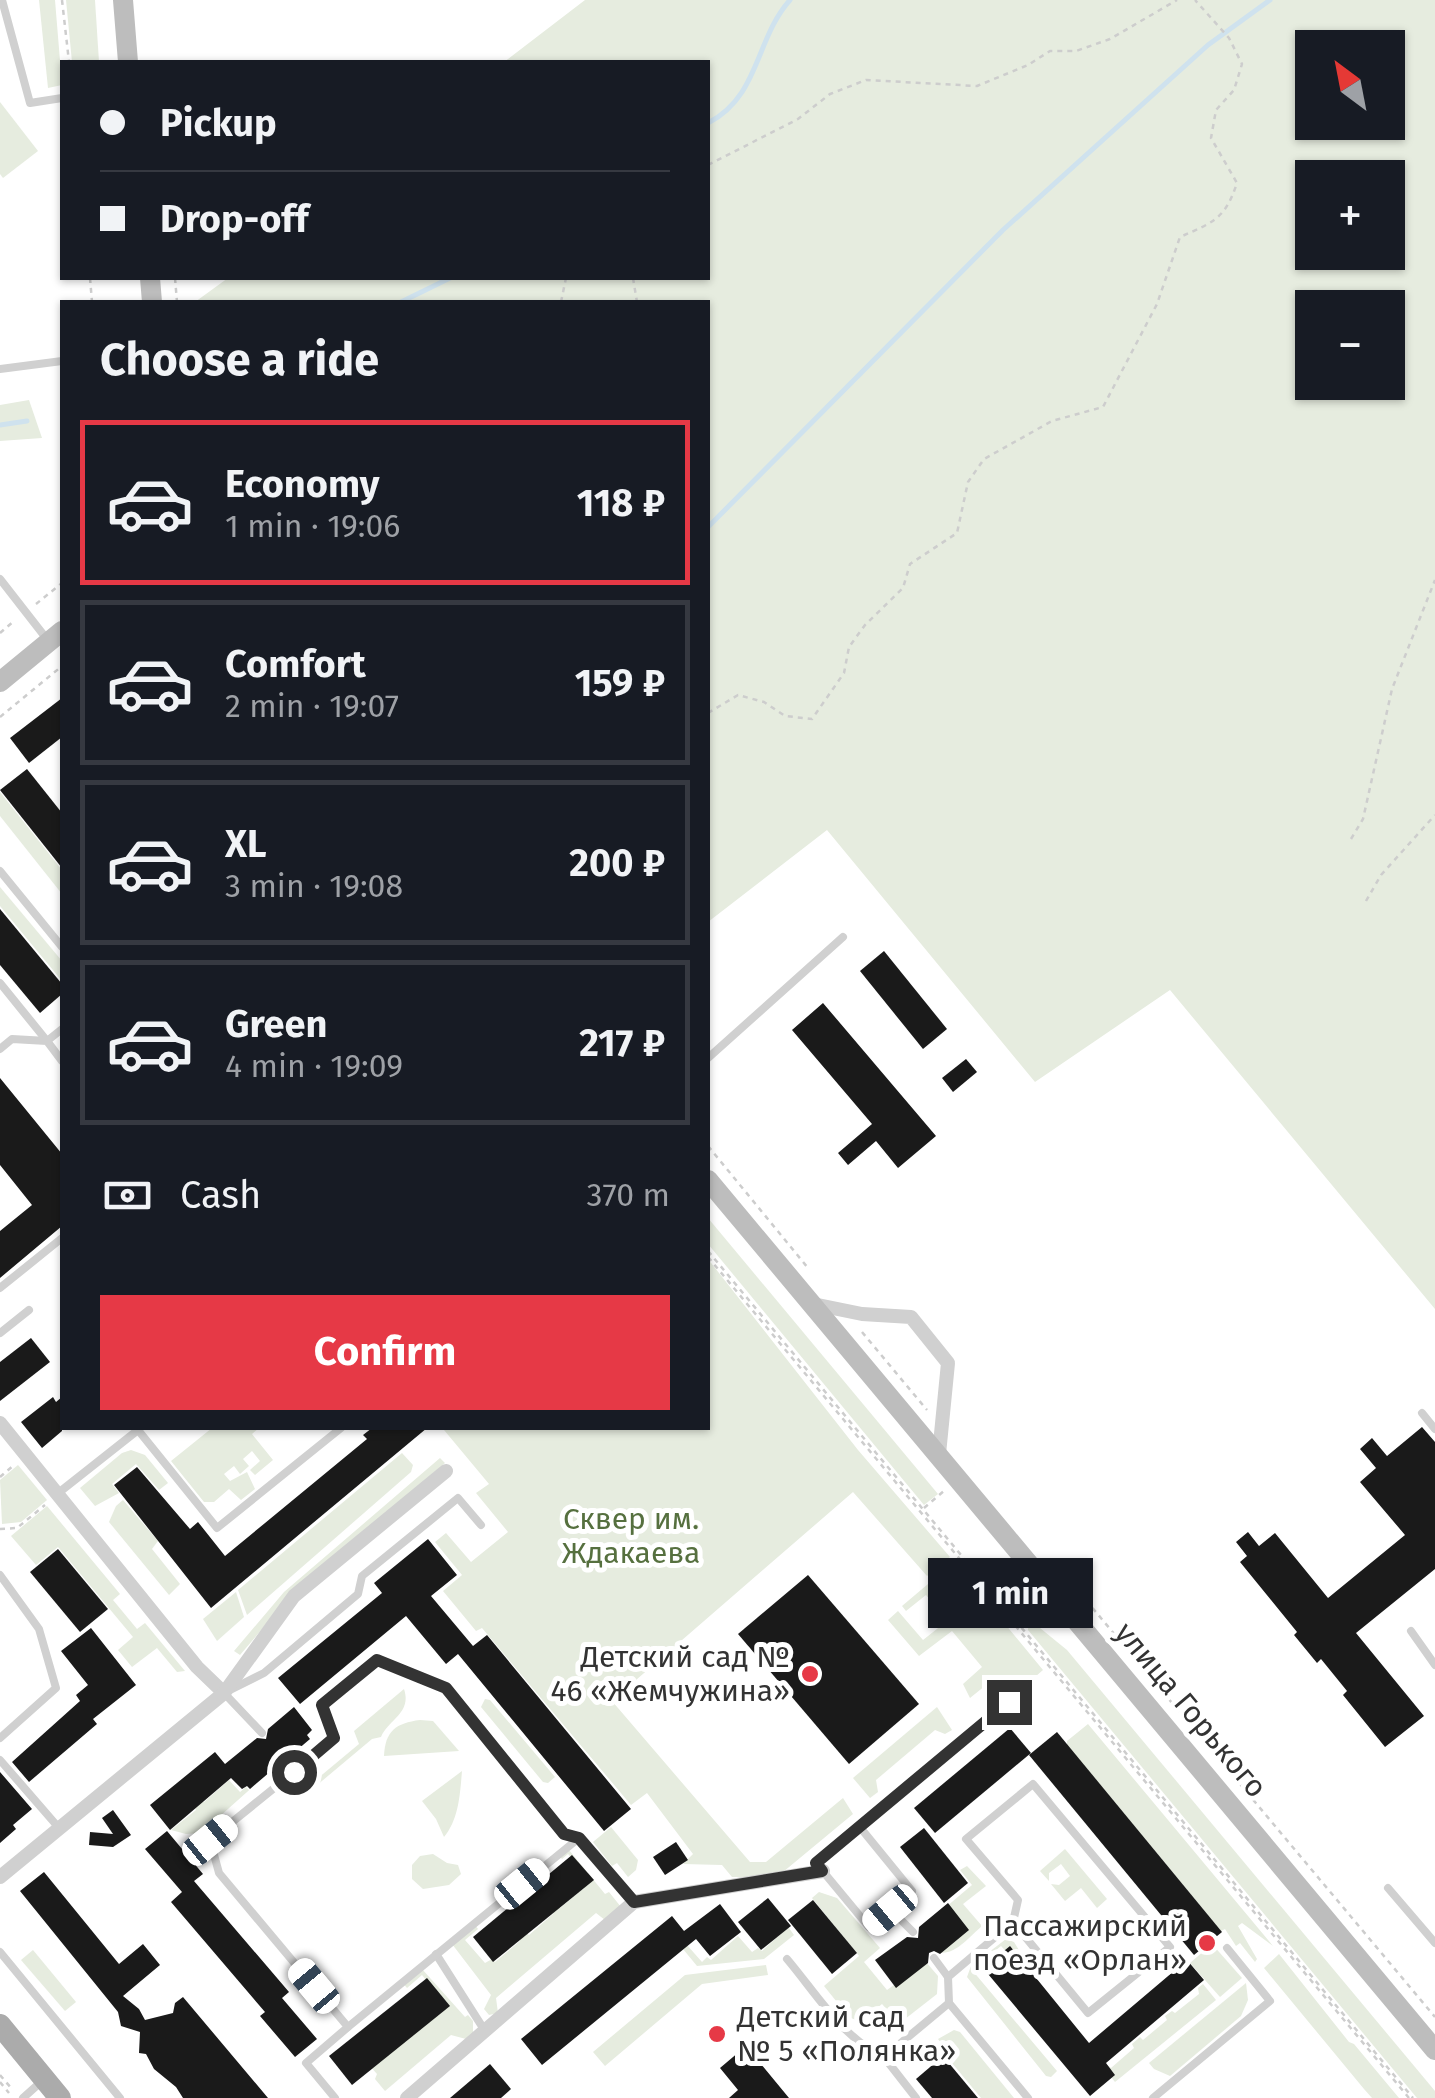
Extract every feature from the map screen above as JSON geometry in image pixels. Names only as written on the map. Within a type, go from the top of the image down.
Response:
[{"type":"main road","points":[[123,0],[128,60]]},
{"type":"main road","points":[[0,682],[56,636]]},
{"type":"main road","name":"улица Горького","points":[[710,1182],[1435,2050]]},
{"type":"main road","points":[[0,2026],[60,2098]]},
{"type":"street","points":[[813,1304],[862,1314],[911,1317],[948,1363],[939,1454]]},
{"type":"street","points":[[0,1423],[54,1497],[197,1667],[224,1693]]},
{"type":"street","points":[[0,1877],[224,1693],[294,1596],[446,1471]]},
{"type":"street","points":[[407,2098],[634,1902],[822,1871]]},
{"type":"lane","points":[[2,0],[30,103],[60,98]]},
{"type":"lane","points":[[0,369],[60,361]]},
{"type":"lane","points":[[0,579],[56,636]]},
{"type":"lane","points":[[0,870],[60,945]]},
{"type":"lane","points":[[710,1056],[843,937]]},
{"type":"lane","points":[[0,983],[60,1058]]},
{"type":"lane","points":[[0,1048],[12,1039],[47,1041],[60,1030]]},
{"type":"lane","points":[[0,1288],[60,1240]]},
{"type":"lane","points":[[0,1333],[29,1310]]},
{"type":"lane","points":[[1422,1413],[1435,1429]]},
{"type":"lane","points":[[54,1497],[138,1430],[217,1528],[339,1430]]},
{"type":"lane","points":[[262,1734],[224,1693],[264,1673],[358,1594],[362,1576],[458,1498],[481,1525]]},
{"type":"lane","points":[[0,1575],[39,1629],[56,1688],[0,1738]]},
{"type":"lane","points":[[1411,1631],[1435,1664]]},
{"type":"lane","points":[[348,2027],[219,1873],[210,1840],[334,1738],[322,1705],[377,1660],[446,1688],[564,1834],[579,1838],[634,1902]]},
{"type":"lane","points":[[859,1826],[912,1891],[869,1927],[816,1863],[859,1826],[1009,1702]]},
{"type":"lane","points":[[0,1760],[59,1828]]},
{"type":"lane","points":[[284,1760],[294,1772]]},
{"type":"lane","points":[[948,1978],[1012,1922],[1018,1900],[966,1839],[1033,1784],[1170,1947],[1088,2013],[1012,1922]]},
{"type":"lane","points":[[335,2098],[306,2063],[579,1838]]},
{"type":"lane","points":[[1388,1888],[1435,1942]]},
{"type":"lane","points":[[890,1910],[913,1932]]},
{"type":"lane","points":[[1153,2098],[1270,2000],[1227,1948]]},
{"type":"lane","points":[[0,1952],[120,2098]]},
{"type":"lane","points":[[436,1954],[484,2031]]},
{"type":"lane","points":[[787,1958],[849,2034],[864,2048],[884,2057],[916,2098]]},
{"type":"lane","points":[[934,1958],[948,1978],[950,2003],[1028,2098]]},
{"type":"lane","points":[[884,2057],[950,2003]]},
{"type":"lane","points":[[18,2098],[44,2079]]},
{"type":"path","points":[[62,0],[68,60]]},
{"type":"path","points":[[710,164],[798,119],[830,94],[866,80],[977,86],[1028,65],[1050,51],[1076,51],[1110,39],[1177,0]]},
{"type":"path","points":[[710,713],[738,695],[764,702],[785,716],[812,719],[844,673],[849,646],[865,624],[903,588],[910,564],[957,533],[968,482],[984,459],[1052,421],[1104,408],[1157,304],[1180,237],[1228,210],[1237,183],[1210,138],[1216,110],[1234,90],[1242,64],[1229,38],[1195,0]]},
{"type":"path","points":[[1352,839],[1363,819],[1392,689],[1435,580]]},
{"type":"path","points":[[0,717],[60,668]]},
{"type":"path","points":[[1366,901],[1381,875],[1435,816]]},
{"type":"path","points":[[710,1148],[809,1269]]},
{"type":"path","points":[[710,1256],[1411,2098]]},
{"type":"path","points":[[853,1322],[932,1416]]},
{"type":"path","points":[[0,1477],[18,1462]]},
{"type":"path","points":[[0,1528],[17,1528],[54,1497]]},
{"type":"path","points":[[1046,1553],[1435,2017]]},
{"type":"path","points":[[0,2075],[18,2098]]},
{"type":"path","points":[[0,2082],[18,2098]]},
{"type":"green space","points":[[39,0],[55,0],[60,85],[48,88]]},
{"type":"green space","points":[[66,0],[95,0],[99,60],[72,60]]},
{"type":"green space","points":[[585,0],[1435,0],[1435,1309],[1170,990],[1035,1082],[827,830],[710,920],[710,300],[198,300],[225,280],[710,280],[710,60],[507,60]]},
{"type":"green space","points":[[0,102],[38,151],[3,178],[0,174]]},
{"type":"green space","points":[[29,400],[42,438],[0,441],[0,405]]},
{"type":"green space","points":[[0,792],[60,867],[60,891],[0,816]]},
{"type":"green space","points":[[0,887],[60,959],[60,979],[0,906]]},
{"type":"green space","points":[[710,1220],[938,1494],[924,1505],[710,1246]]},
{"type":"green space","name":"Сквер им. Ждакаева","points":[[710,1262],[858,1450],[950,1557],[927,1576],[853,1492],[621,1693],[621,1688],[617,1690],[619,1695],[612,1701],[750,1862],[766,1862],[843,1798],[853,1814],[777,1877],[732,1877],[722,1865],[683,1864],[693,1854],[647,1793],[631,1805],[482,1628],[476,1631],[443,1591],[462,1575],[435,1542],[446,1533],[471,1562],[508,1532],[476,1493],[489,1484],[444,1430],[710,1430]]},
{"type":"green space","points":[[210,1430],[257,1430],[252,1434],[273,1460],[255,1475],[250,1470],[260,1461],[252,1451],[243,1459],[249,1466],[240,1474],[234,1466],[224,1474],[230,1481],[247,1472],[255,1489],[241,1500],[229,1489],[214,1502],[204,1502],[171,1461]]},
{"type":"green space","points":[[131,1450],[145,1455],[168,1483],[159,1490],[136,1464],[112,1484],[119,1493],[95,1506],[80,1488]]},
{"type":"green space","points":[[402,1453],[413,1465],[411,1472],[247,1615],[238,1590]]},
{"type":"green space","points":[[440,1458],[445,1463],[291,1595],[240,1655],[234,1651],[284,1592]]},
{"type":"green space","points":[[18,1465],[47,1500],[21,1522],[2,1524],[0,1480]]},
{"type":"green space","points":[[123,1500],[158,1541],[152,1549],[180,1584],[169,1595],[109,1522]]},
{"type":"green space","points":[[47,1506],[120,1594],[113,1600],[137,1629],[145,1623],[185,1671],[177,1672],[157,1648],[132,1667],[118,1650],[133,1637],[58,1547],[36,1565],[11,1536]]},
{"type":"green space","points":[[954,1562],[1043,1670],[1013,1696],[996,1677],[970,1698],[963,1684],[982,1667],[952,1631],[919,1656],[888,1620],[898,1611],[923,1640],[947,1621],[926,1595],[906,1611],[902,1606]]},
{"type":"green space","points":[[236,1592],[244,1617],[217,1641],[203,1619]]},
{"type":"green space","points":[[1029,1619],[1067,1650],[1435,2091],[1435,2098],[1417,2098],[1028,1630]]},
{"type":"green space","points":[[404,1689],[405,1704],[381,1737],[372,1739],[310,1791],[300,1790],[293,1782],[301,1776],[311,1784],[359,1744],[354,1731]]},
{"type":"green space","points":[[485,1699],[490,1700],[555,1777],[548,1783],[543,1782],[481,1707]]},
{"type":"green space","points":[[937,1707],[952,1730],[945,1734],[935,1730],[876,1780],[878,1792],[870,1798],[853,1778]]},
{"type":"green space","points":[[420,1720],[433,1721],[459,1751],[384,1756],[393,1730]]},
{"type":"green space","points":[[1088,1724],[1273,1946],[1242,1923],[1238,1926],[1257,1959],[1255,1962],[1240,1943],[1236,1946],[1225,1929],[1221,1931],[1067,1745]]},
{"type":"green space","points":[[462,1771],[456,1814],[444,1837],[422,1801]]},
{"type":"green space","points":[[264,1777],[201,1833],[171,1830],[196,1810],[194,1806],[229,1780],[240,1792],[246,1787],[249,1790]]},
{"type":"green space","points":[[611,1827],[638,1860],[636,1870],[628,1877],[617,1863],[612,1866],[593,1842]]},
{"type":"green space","points":[[1065,1849],[1107,1899],[1097,1908],[1081,1888],[1065,1901],[1051,1884],[1059,1885],[1070,1876],[1061,1864],[1049,1873],[1049,1881],[1040,1871]]},
{"type":"green space","points":[[569,1850],[605,1894],[609,1892],[621,1907],[605,1920],[596,1913],[496,1998],[498,2013],[489,2015],[484,2009],[491,1995],[452,1944],[475,1925],[478,1929],[465,1940],[485,1963],[492,1959],[495,1962],[525,1932],[529,1935],[553,1914],[557,1905],[560,1908],[584,1888],[589,1878],[568,1854],[562,1859],[557,1853]]},
{"type":"green space","points":[[433,1854],[458,1865],[461,1874],[449,1885],[423,1889],[412,1879],[412,1865],[420,1856]]},
{"type":"green space","points":[[967,1866],[986,1886],[963,1904],[982,1926],[955,1949],[937,1952],[946,1907],[972,1885],[960,1870]]},
{"type":"green space","points":[[819,1892],[837,1898],[880,1948],[864,1962],[887,1990],[926,1962],[938,1976],[937,1994],[905,2019],[893,2016],[882,2004],[860,2022],[849,2017],[824,1986],[859,1956],[812,1898]]},
{"type":"green space","points":[[786,1924],[794,1935],[764,1959],[697,1966],[683,1949],[687,1945],[702,1962],[707,1957],[711,1960],[738,1936],[752,1952],[758,1948],[762,1951],[784,1931]]},
{"type":"green space","points":[[1006,1939],[1014,1942],[1022,1955],[1015,1961],[1001,1946],[972,1970],[1057,2071],[1051,2077],[1046,2076],[967,1977],[971,1966]]},
{"type":"green space","points":[[1212,1944],[1242,1978],[1220,1997],[1190,1963]]},
{"type":"green space","points":[[33,1950],[76,2002],[65,2011],[21,1960]]},
{"type":"green space","points":[[1279,1954],[1399,2098],[1372,2098],[1364,2089],[1264,1968]]},
{"type":"green space","points":[[766,1965],[768,1975],[702,1984],[605,2066],[593,2052],[685,1975]]},
{"type":"green space","points":[[422,1969],[473,2021],[473,2033],[466,2039],[451,2035],[385,2091],[370,2066],[446,2004],[422,1975],[407,1988],[401,1981]]},
{"type":"green space","points":[[1246,1983],[1248,2000],[1241,2016],[1170,2076],[1154,2069],[1149,2063]]},
{"type":"green space","points":[[1203,1984],[1216,2000],[1115,2082],[1103,2067],[1111,2068],[1134,2048],[1132,2044],[1140,2037],[1143,2040],[1167,2020],[1165,2016],[1199,1994],[1198,1988]]},
{"type":"green space","points":[[954,2030],[960,2032],[1014,2098],[981,2098],[942,2051],[945,2048],[938,2039]]},
{"type":"building","points":[[60,700],[60,739],[29,763],[10,738]]},
{"type":"building","points":[[27,769],[60,810],[60,865],[0,790]]},
{"type":"building","points":[[0,909],[60,982],[60,996],[40,1013],[0,965]]},
{"type":"building","points":[[884,951],[947,1029],[923,1049],[860,971]]},
{"type":"building","points":[[823,1003],[936,1136],[898,1168],[876,1141],[848,1165],[838,1153],[872,1124],[792,1030]]},
{"type":"building","points":[[966,1059],[977,1072],[953,1092],[942,1078]]},
{"type":"building","points":[[0,1078],[60,1152],[60,1228],[0,1278],[0,1231],[32,1205],[0,1165]]},
{"type":"building","points":[[31,1338],[50,1362],[0,1401],[0,1362]]},
{"type":"building","points":[[53,1397],[56,1402],[60,1399],[62,1431],[42,1448],[21,1422]]},
{"type":"building","points":[[1422,1427],[1435,1442],[1435,1569],[1356,1633],[1424,1716],[1385,1747],[1343,1695],[1347,1691],[1321,1659],[1317,1663],[1240,1562],[1247,1556],[1236,1542],[1248,1532],[1259,1546],[1275,1533],[1328,1598],[1405,1535],[1360,1482],[1376,1468],[1360,1449],[1372,1438],[1387,1456]]},
{"type":"building","points":[[369,1430],[425,1430],[211,1608],[114,1485],[137,1467],[190,1529],[198,1522],[225,1556],[367,1439],[363,1435]]},
{"type":"building","points":[[428,1539],[457,1575],[431,1596],[473,1646],[487,1635],[631,1809],[604,1831],[458,1654],[446,1664],[406,1616],[300,1704],[278,1678],[382,1593],[374,1583]]},
{"type":"building","points":[[58,1549],[108,1609],[80,1632],[30,1572]]},
{"type":"building","points":[[808,1575],[919,1704],[849,1764],[738,1634]]},
{"type":"building","points":[[91,1628],[136,1685],[93,1719],[97,1724],[29,1782],[12,1762],[80,1701],[76,1695],[88,1685],[61,1651]]},
{"type":"building","points":[[294,1707],[312,1730],[307,1735],[310,1739],[290,1756],[279,1755],[278,1765],[250,1789],[242,1789],[231,1778],[170,1830],[150,1805],[215,1752],[225,1764],[257,1738],[266,1739],[268,1729]]},
{"type":"building","points":[[1010,1728],[1031,1753],[935,1833],[914,1808]]},
{"type":"building","points":[[1057,1732],[1222,1932],[1194,1955],[1029,1755]]},
{"type":"building","points":[[0,1772],[32,1809],[0,1843]]},
{"type":"building","points":[[113,1810],[131,1835],[113,1847],[89,1845],[90,1832],[113,1834],[102,1818]]},
{"type":"building","points":[[924,1828],[968,1883],[944,1903],[900,1847]]},
{"type":"building","points":[[167,1831],[203,1874],[194,1881],[289,1992],[282,1998],[317,2039],[295,2057],[260,2016],[265,2012],[171,1902],[182,1892],[145,1849]]},
{"type":"building","points":[[676,1842],[688,1860],[665,1875],[653,1857]]},
{"type":"building","points":[[572,1855],[594,1880],[493,1962],[473,1937]]},
{"type":"building","points":[[44,1872],[119,1964],[143,1944],[160,1965],[123,1996],[139,2009],[145,2020],[173,2013],[175,2003],[183,1997],[268,2098],[183,2098],[154,2069],[146,2054],[139,2053],[140,2032],[121,2026],[118,2012],[20,1891]]},
{"type":"building","points":[[768,1898],[791,1926],[761,1950],[738,1922]]},
{"type":"building","points":[[813,1900],[857,1953],[832,1974],[788,1920]]},
{"type":"building","points":[[948,1903],[969,1930],[940,1954],[929,1953],[928,1963],[896,1988],[875,1960],[907,1937],[918,1938],[919,1927]]},
{"type":"building","points":[[720,1904],[741,1932],[710,1956],[696,1939],[542,2065],[521,2039],[672,1916],[684,1931]]},
{"type":"building","points":[[1010,1946],[1089,2043],[1187,1960],[1204,1980],[1106,2063],[1115,2075],[1090,2096],[983,1968]]},
{"type":"building","points":[[427,1978],[450,2006],[352,2085],[329,2056]]},
{"type":"building","points":[[746,2046],[789,2098],[729,2098],[738,2090],[720,2068]]},
{"type":"building","points":[[943,2056],[978,2098],[932,2098],[916,2079]]},
{"type":"building","points":[[490,2064],[511,2089],[501,2098],[450,2098]]},
{"type":"waterway","points":[[710,122],[738,98],[790,0]]},
{"type":"waterway","points":[[710,525],[1003,230],[1208,45],[1270,0]]},
{"type":"waterway","points":[[405,300],[446,280]]},
{"type":"waterway","points":[[0,425],[27,421]]},
{"type":"place","name":"Детский сад № 46 «Жемчужина»","points":[[810,1674]]},
{"type":"place","name":"Пассажирский поезд «Орлан»","points":[[1207,1943]]},
{"type":"place","name":"Детский сад № 5 «Полянка»","points":[[717,2034]]},
{"type":"route","points":[[294,1772],[334,1738],[322,1705],[377,1660],[446,1688],[564,1834],[579,1838],[634,1902],[822,1871],[816,1863],[1009,1702]]}]
